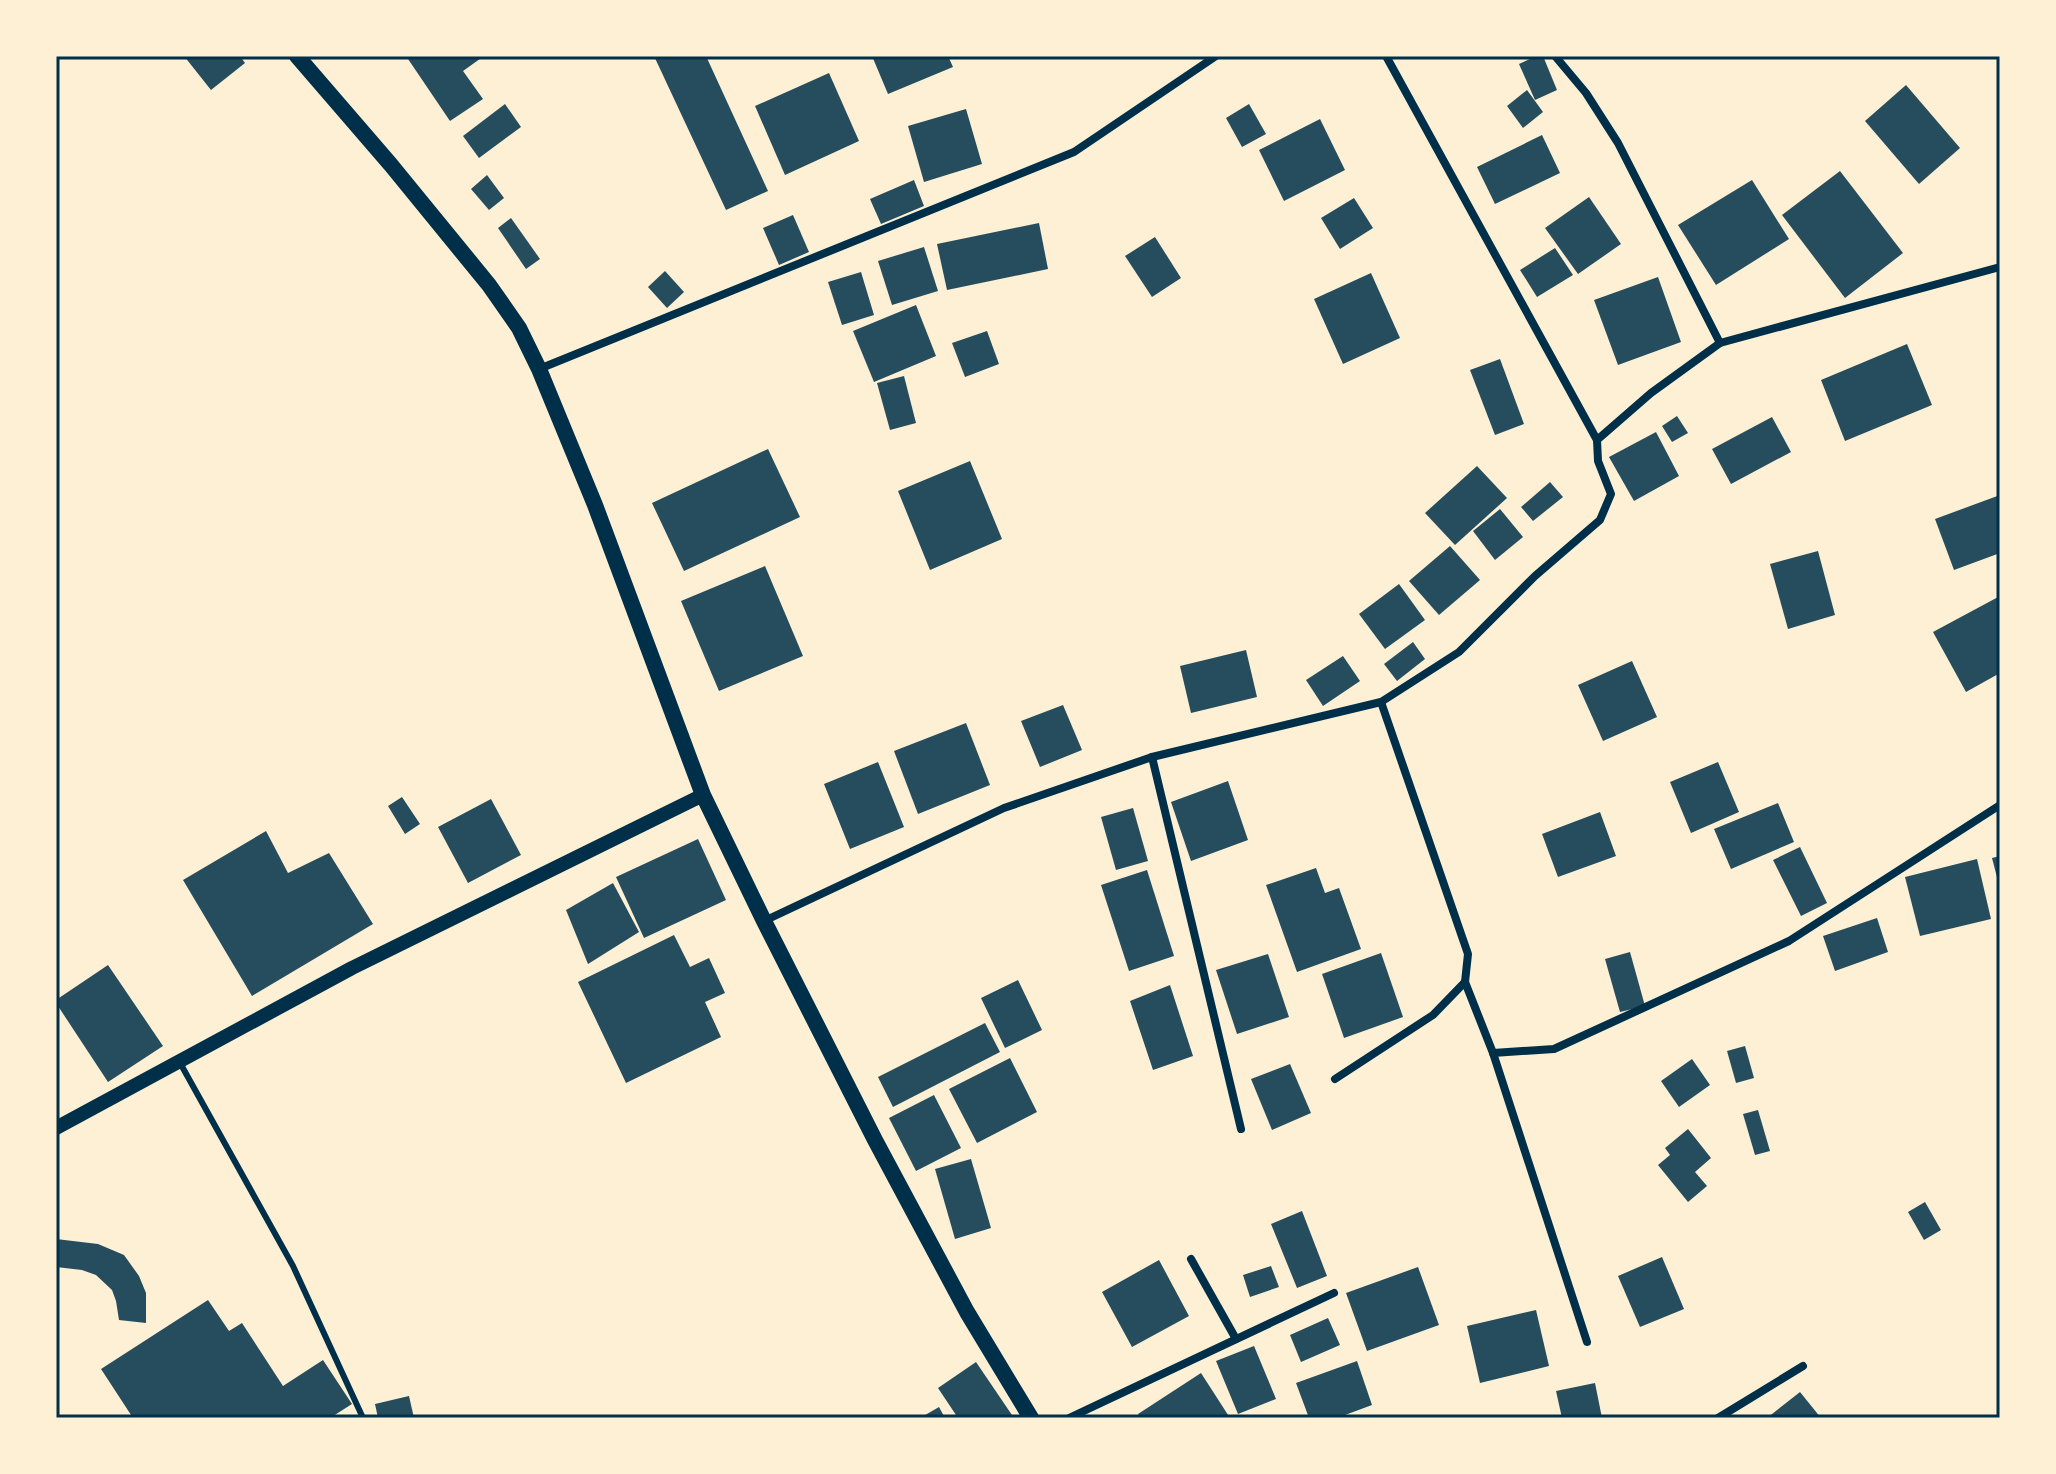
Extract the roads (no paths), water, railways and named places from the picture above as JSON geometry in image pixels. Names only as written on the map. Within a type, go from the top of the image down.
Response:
[{"type":"main road","points":[[297,56],[489,285],[519,328],[595,505],[703,795],[875,1140],[959,1299],[1031,1418]]},
{"type":"street","points":[[539,369],[1074,152],[1216,56]]},
{"type":"street","points":[[764,921],[1004,808],[1152,757],[1381,702],[1459,652],[1535,576],[1600,520],[1611,494],[1598,461],[1597,440],[1386,56]]},
{"type":"street","points":[[1555,56],[1603,118],[1720,343]]},
{"type":"street","points":[[1597,440],[1651,393],[1720,343],[2000,267]]},
{"type":"street","points":[[1381,702],[1468,954],[1465,982],[1493,1053],[1587,1342]]},
{"type":"street","points":[[1152,757],[1241,1129]]},
{"type":"street","points":[[56,1128],[352,968],[703,795]]},
{"type":"street","points":[[1493,1053],[1554,1049],[1789,941],[2000,805]]},
{"type":"street","points":[[1335,1079],[1433,1015],[1465,982]]},
{"type":"street","points":[[1191,1259],[1236,1339]]},
{"type":"street","points":[[1069,1418],[1334,1293]]},
{"type":"street","points":[[1718,1418],[1803,1366]]},
{"type":"lane","points":[[179,1061],[293,1266],[363,1418]]}]
